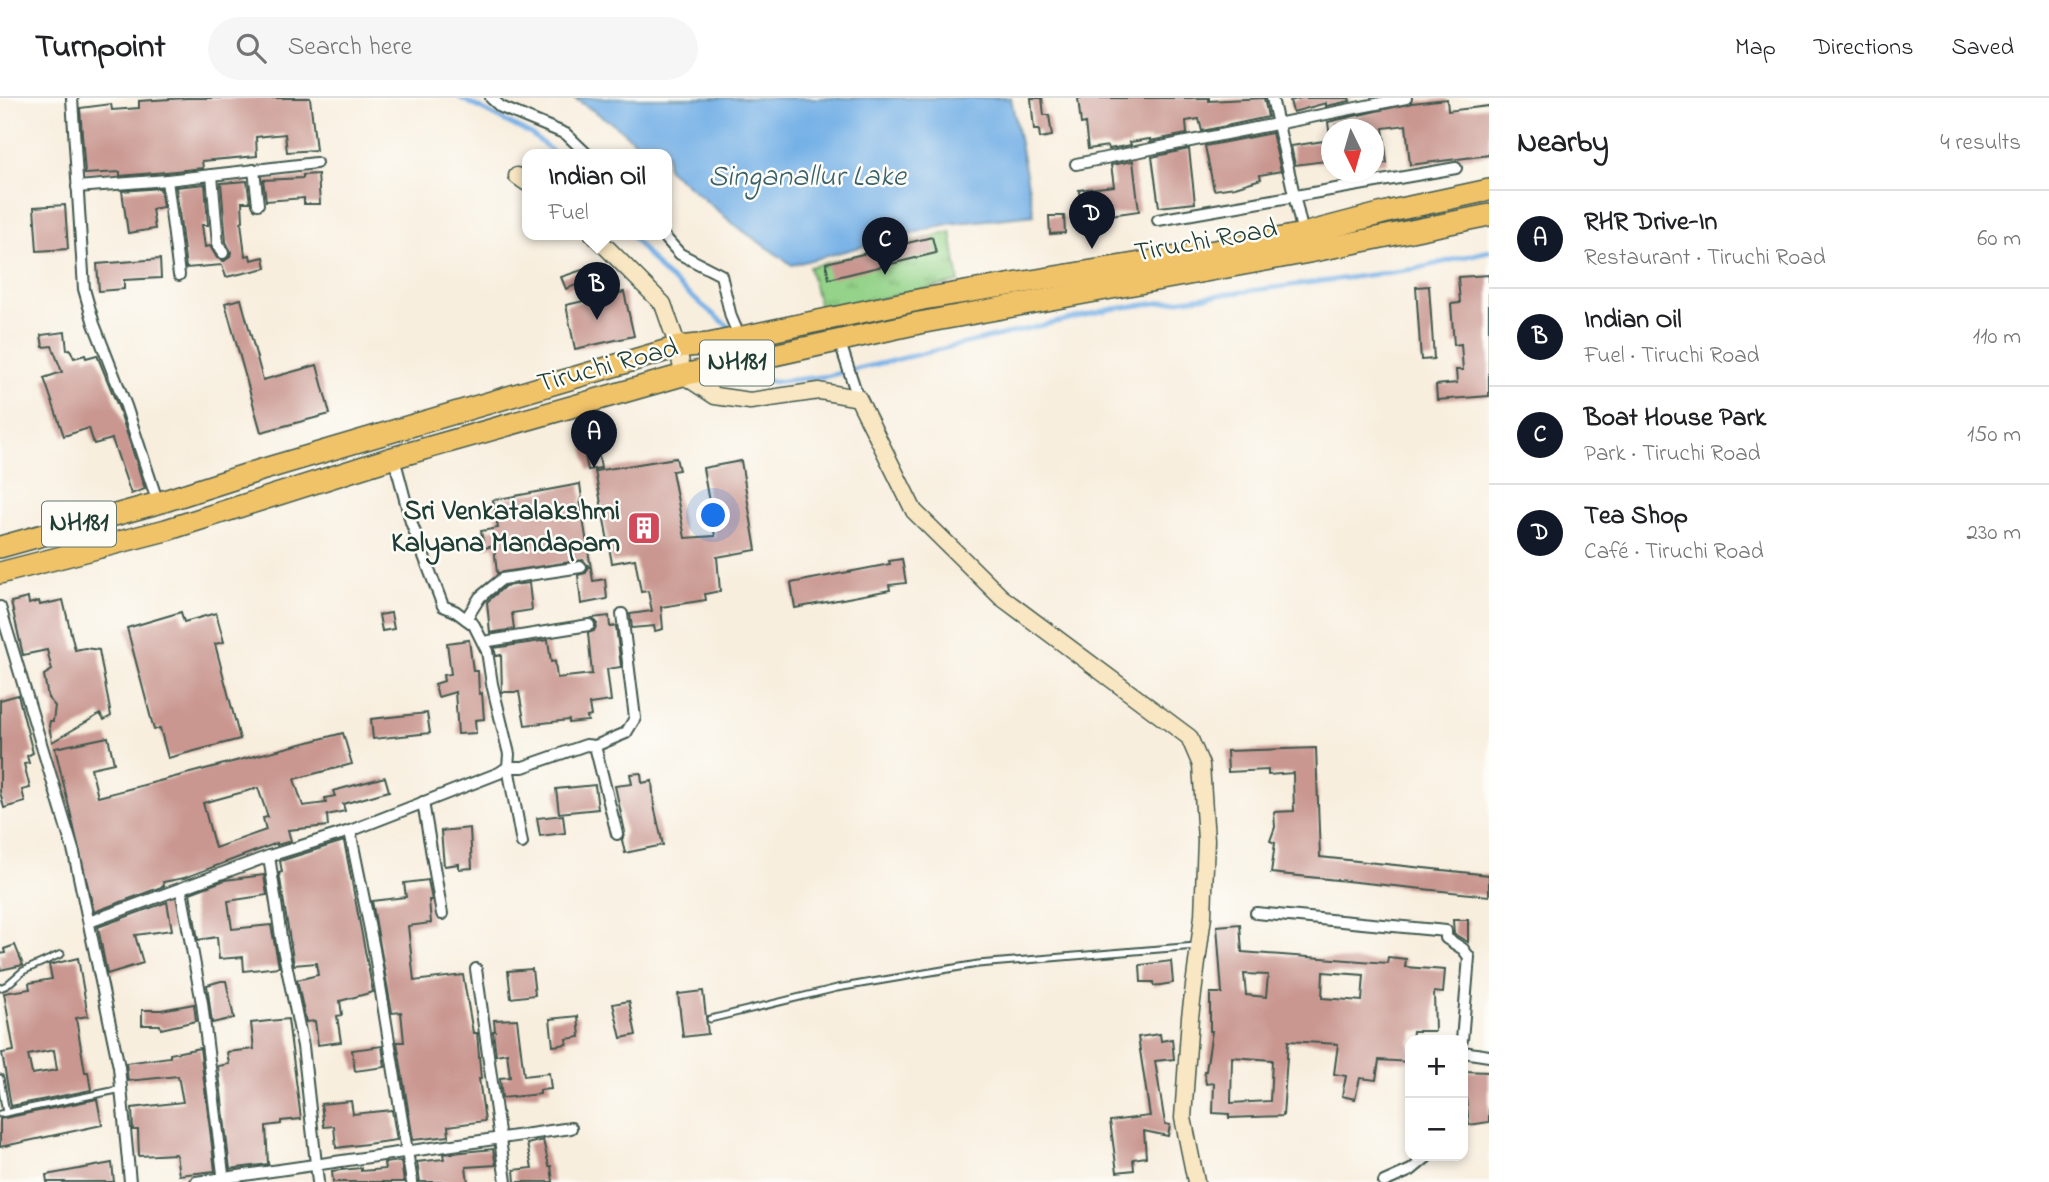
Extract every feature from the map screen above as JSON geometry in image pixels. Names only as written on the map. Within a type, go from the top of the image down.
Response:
[{"type":"highway","name":"NH181","points":[[0,547],[158,503],[678,346],[709,344],[923,299],[1120,268],[1303,234],[1391,211],[1489,190]]},
{"type":"highway","name":"Tiruchi Road","points":[[0,573],[166,530],[392,458],[683,375],[919,323],[1308,252],[1489,215]]},
{"type":"street","points":[[72,98],[87,305],[126,405],[158,503]]},
{"type":"street","points":[[491,98],[501,107],[566,134],[582,149]]},
{"type":"street","points":[[1272,98],[1303,234]]},
{"type":"street","points":[[1076,164],[1406,98]]},
{"type":"street","points":[[77,187],[316,163]]},
{"type":"street","points":[[1158,220],[1456,168]]},
{"type":"street","points":[[254,170],[258,204]]},
{"type":"street","points":[[212,175],[218,245],[223,253]]},
{"type":"street","points":[[167,180],[178,275]]},
{"type":"street","points":[[599,240],[663,304],[678,346],[683,375],[715,396],[750,401],[819,391],[858,398]]},
{"type":"street","points":[[667,240],[680,254],[721,275],[731,317],[740,338]]},
{"type":"street","points":[[839,340],[858,398],[914,511],[1001,597],[1189,737],[1200,765],[1206,841],[1203,916],[1190,1017],[1183,1118],[1196,1182]]},
{"type":"street","points":[[392,458],[411,522],[443,606],[474,625],[487,651],[509,754],[508,767],[522,843]]},
{"type":"street","points":[[466,619],[480,597],[502,579],[582,566]]},
{"type":"street","points":[[0,607],[74,853],[122,1089],[130,1182]]},
{"type":"street","points":[[89,922],[269,856],[350,831],[499,773],[508,767],[523,767],[586,745],[595,746],[626,733],[635,718],[622,614]]},
{"type":"street","points":[[483,642],[589,625]]},
{"type":"street","points":[[595,746],[617,834]]},
{"type":"street","points":[[423,802],[442,914]]},
{"type":"street","points":[[350,831],[374,949],[412,1182]]},
{"type":"street","points":[[269,856],[282,944],[303,1046],[318,1182]]},
{"type":"street","points":[[181,890],[202,1003],[223,1180]]},
{"type":"street","points":[[1256,913],[1446,931],[1446,938],[1463,949],[1469,957],[1462,1035]]},
{"type":"street","points":[[476,969],[506,1182]]},
{"type":"street","points":[[1468,1053],[1489,1056]]},
{"type":"street","points":[[196,1182],[571,1128]]},
{"type":"street","points":[[1384,1182],[1411,1170],[1422,1161]]},
{"type":"lane","points":[[710,1019],[837,988],[978,964],[1199,945]]},
{"type":"lane","points":[[0,988],[23,971],[61,954]]},
{"type":"lane","points":[[0,1078],[3,1113],[122,1089]]},
{"type":"green space","points":[[951,232],[959,282],[821,311],[809,267]]},
{"type":"water","name":"Singanallur Lake","points":[[574,98],[1011,98],[1034,215],[948,224],[792,265],[736,226],[672,172],[672,149],[644,149],[615,125]]},
{"type":"building","points":[[186,98],[310,98],[316,150],[287,152],[285,134],[256,137],[257,156],[202,161],[203,168],[120,176],[120,172],[85,174],[80,108],[111,104],[112,110],[139,108],[139,101]]},
{"type":"building","points":[[1031,98],[1042,98],[1044,115],[1049,115],[1052,136],[1040,138],[1039,130],[1034,130]]},
{"type":"building","points":[[1078,98],[1209,98],[1209,101],[1264,98],[1268,117],[1202,131],[1199,119],[1186,121],[1187,134],[1130,142],[1131,145],[1109,149],[1108,146],[1088,149]]},
{"type":"building","points":[[1301,98],[1349,98],[1350,101],[1326,106],[1326,103],[1293,112],[1290,101]]},
{"type":"building","points":[[1447,99],[1448,111],[1489,106],[1489,155],[1410,165],[1406,125],[1384,128],[1384,119],[1341,119],[1412,103]]},
{"type":"building","points":[[1272,133],[1281,171],[1260,175],[1261,179],[1235,187],[1214,190],[1205,146]]},
{"type":"building","points":[[1384,137],[1387,163],[1384,163]]},
{"type":"building","points":[[1321,141],[1321,162],[1295,165],[1291,146]]},
{"type":"building","points":[[1189,149],[1195,203],[1159,207],[1152,157]]},
{"type":"building","points":[[1133,161],[1139,211],[1082,219],[1079,190],[1114,186],[1111,165]]},
{"type":"building","points":[[318,174],[320,204],[304,204],[304,198],[266,201],[263,180],[303,178],[303,175]]},
{"type":"building","points":[[247,181],[250,202],[242,202],[241,222],[245,256],[250,255],[251,260],[264,257],[266,268],[226,277],[222,265],[186,268],[176,187],[205,184],[208,225],[202,225],[205,247],[210,246],[217,258],[224,261],[230,257],[231,252],[226,242],[221,183]]},
{"type":"building","points":[[160,188],[163,207],[152,209],[155,229],[128,233],[122,191]]},
{"type":"building","points":[[65,205],[68,249],[37,251],[34,207]]},
{"type":"building","points":[[1049,216],[1064,216],[1065,233],[1050,234]]},
{"type":"building","points":[[932,237],[936,253],[829,279],[826,263]]},
{"type":"building","points":[[160,259],[161,278],[124,280],[124,289],[99,291],[97,264]]},
{"type":"building","points":[[585,269],[589,280],[566,289],[561,277]]},
{"type":"building","points":[[1489,275],[1489,396],[1437,400],[1436,385],[1457,383],[1456,370],[1463,370],[1461,344],[1454,345],[1451,304],[1460,303],[1458,277]]},
{"type":"building","points":[[1429,286],[1434,359],[1421,360],[1416,287]]},
{"type":"building","points":[[624,292],[634,336],[575,349],[566,305]]},
{"type":"building","points":[[241,299],[263,380],[317,365],[330,414],[261,432],[225,303]]},
{"type":"building","points":[[65,332],[67,350],[70,349],[74,358],[97,355],[119,409],[145,489],[131,494],[112,439],[94,444],[89,428],[64,436],[44,378],[62,372],[52,346],[43,347],[41,335]]},
{"type":"building","points":[[596,439],[601,468],[588,470],[582,441]]},
{"type":"building","points":[[676,458],[679,470],[672,471],[685,538],[715,536],[703,468],[741,461],[756,550],[717,557],[720,591],[705,594],[706,600],[661,607],[663,629],[655,631],[654,626],[632,628],[630,614],[652,611],[648,591],[641,592],[635,559],[612,563],[595,471]]},
{"type":"building","points":[[580,484],[580,500],[593,581],[605,579],[607,599],[581,604],[578,575],[586,573],[589,567],[583,560],[497,573],[494,546],[484,548],[481,531],[498,528],[493,500]]},
{"type":"building","points":[[902,559],[906,583],[889,585],[890,590],[795,608],[791,583],[890,564],[889,561]]},
{"type":"building","points":[[529,583],[532,610],[512,613],[514,629],[490,633],[487,602],[505,586]]},
{"type":"building","points":[[28,598],[29,604],[39,601],[40,605],[63,600],[75,650],[99,650],[111,716],[104,720],[100,714],[52,742],[49,726],[50,721],[53,721],[55,706],[48,698],[44,675],[52,670],[47,650],[23,655],[11,602]]},
{"type":"building","points":[[181,612],[184,622],[216,613],[224,642],[215,644],[240,739],[168,758],[160,728],[154,730],[127,628]]},
{"type":"building","points":[[391,613],[394,629],[382,631],[379,615]]},
{"type":"building","points":[[609,616],[610,627],[616,626],[621,667],[607,669],[611,701],[589,704],[591,716],[587,717],[588,721],[569,723],[569,720],[525,725],[519,692],[502,692],[501,655],[496,656],[494,648],[548,640],[551,662],[555,661],[557,678],[592,674],[588,633],[594,631],[597,624],[592,618]]},
{"type":"building","points":[[469,640],[473,671],[478,671],[484,719],[475,720],[476,733],[458,734],[455,692],[438,697],[435,684],[444,681],[443,675],[451,674],[447,643]]},
{"type":"building","points":[[18,695],[33,753],[27,756],[29,763],[24,764],[30,788],[22,790],[25,802],[4,808],[0,792],[0,700]]},
{"type":"building","points":[[427,713],[430,733],[373,739],[371,719]]},
{"type":"building","points":[[343,733],[352,764],[294,779],[303,806],[326,803],[325,798],[335,796],[333,791],[385,777],[389,791],[343,804],[345,811],[327,815],[328,826],[288,830],[291,841],[277,843],[184,878],[163,882],[164,886],[94,912],[55,748],[108,737],[114,763],[91,768],[98,797]],"holes":[[[258,788],[268,817],[263,818],[266,830],[215,848],[203,803]]]},
{"type":"building","points":[[1316,748],[1320,857],[1489,875],[1489,896],[1271,873],[1275,843],[1270,841],[1275,827],[1274,812],[1294,811],[1293,773],[1268,775],[1268,770],[1228,772],[1227,751]]},
{"type":"building","points":[[641,773],[642,783],[652,781],[654,806],[663,845],[625,853],[622,840],[625,832],[615,786],[632,784],[630,774]]},
{"type":"building","points":[[595,785],[598,809],[559,813],[556,789]]},
{"type":"building","points":[[563,815],[565,833],[540,836],[537,818]]},
{"type":"building","points":[[470,828],[472,868],[459,869],[459,864],[444,866],[441,831]]},
{"type":"building","points":[[344,841],[373,992],[340,1001],[342,1015],[337,1016],[341,1042],[318,1045],[315,1021],[306,1022],[297,980],[318,975],[316,963],[294,965],[279,873],[282,872],[280,861]]},
{"type":"building","points":[[264,875],[267,895],[228,901],[232,929],[271,925],[279,967],[244,971],[243,957],[219,959],[217,937],[198,940],[190,893],[225,880]]},
{"type":"building","points":[[428,880],[432,900],[429,900],[431,923],[408,926],[414,981],[463,975],[473,1033],[477,1033],[479,1079],[485,1121],[448,1126],[449,1136],[413,1140],[397,1042],[404,1042],[401,1012],[392,1013],[372,901],[406,897],[404,883]]},
{"type":"building","points":[[167,902],[172,930],[135,935],[143,963],[107,974],[98,927]]},
{"type":"building","points":[[1453,920],[1468,920],[1468,942],[1454,934]]},
{"type":"building","points":[[1240,924],[1242,952],[1387,963],[1388,957],[1406,959],[1405,967],[1445,970],[1443,993],[1434,992],[1435,1031],[1413,1031],[1413,1035],[1405,1035],[1405,1062],[1379,1060],[1376,1080],[1360,1078],[1355,1099],[1342,1096],[1346,1076],[1334,1074],[1338,1044],[1288,1041],[1283,1116],[1229,1118],[1229,1114],[1213,1113],[1214,1083],[1206,1084],[1204,1071],[1212,1031],[1210,993],[1222,993],[1217,926]],"holes":[[[1323,972],[1364,975],[1362,1001],[1322,998]],[[1244,974],[1268,975],[1266,997],[1246,995]],[[1232,1057],[1272,1060],[1270,1101],[1231,1103]]]},
{"type":"building","points":[[15,945],[23,965],[0,970],[0,954],[5,953],[4,949]]},
{"type":"building","points":[[78,958],[88,1016],[76,1018],[85,1072],[88,1072],[91,1090],[11,1106],[2,1053],[14,1051],[4,993],[30,989],[29,983],[52,979],[49,965]],"holes":[[[54,1050],[57,1070],[32,1074],[28,1055]]]},
{"type":"building","points":[[1171,961],[1173,983],[1154,986],[1153,982],[1141,982],[1140,965]]},
{"type":"building","points":[[532,969],[535,995],[511,998],[508,971]]},
{"type":"building","points":[[226,981],[234,1018],[212,1023],[207,985]]},
{"type":"building","points":[[703,991],[708,1034],[683,1037],[678,994]]},
{"type":"building","points":[[629,1001],[636,1035],[621,1038],[613,1004]]},
{"type":"building","points":[[194,1004],[196,1021],[161,1029],[160,1025],[142,1025],[142,1010],[161,1010]]},
{"type":"building","points":[[578,1016],[580,1037],[566,1039],[567,1044],[553,1046],[550,1019]]},
{"type":"building","points":[[288,1019],[301,1119],[266,1126],[268,1164],[230,1169],[218,1066],[229,1064],[227,1052],[254,1049],[251,1023]]},
{"type":"building","points":[[517,1019],[524,1076],[549,1073],[551,1089],[540,1090],[540,1094],[502,1098],[500,1078],[510,1077],[507,1053],[496,1055],[494,1020]]},
{"type":"building","points":[[1160,1034],[1161,1041],[1172,1039],[1174,1059],[1155,1061],[1165,1124],[1170,1125],[1168,1136],[1144,1131],[1146,1157],[1133,1159],[1134,1170],[1117,1172],[1110,1121],[1150,1116],[1138,1037]]},
{"type":"building","points":[[382,1046],[385,1067],[355,1071],[352,1050]]},
{"type":"building","points":[[200,1048],[215,1171],[179,1175],[176,1154],[139,1156],[138,1130],[133,1130],[132,1108],[183,1102],[178,1076],[128,1081],[126,1063],[170,1057],[170,1054]]},
{"type":"building","points":[[1468,1071],[1489,1072],[1489,1122],[1469,1125]]},
{"type":"building","points":[[97,1099],[102,1125],[0,1147],[0,1119]]},
{"type":"building","points":[[351,1101],[353,1114],[392,1110],[397,1140],[336,1148],[334,1126],[324,1127],[321,1104]]},
{"type":"building","points":[[543,1140],[553,1182],[515,1182],[514,1170],[532,1168],[527,1144]]},
{"type":"building","points":[[493,1149],[496,1165],[466,1167],[468,1182],[420,1182],[417,1162],[444,1159],[443,1154]]},
{"type":"building","points":[[401,1161],[404,1182],[333,1182],[332,1171],[385,1169],[384,1163]]},
{"type":"building","points":[[112,1163],[114,1182],[47,1182],[46,1175]]},
{"type":"waterway","points":[[460,98],[532,135],[550,149]]},
{"type":"waterway","points":[[635,240],[662,272],[729,327]]},
{"type":"waterway","points":[[750,375],[773,382],[827,376],[1112,309],[1415,269],[1489,251]]},
{"type":"place","name":"Tea Shop","points":[[1092,249]]},
{"type":"place","name":"Boat House Park","points":[[885,275]]},
{"type":"place","name":"Indian Oil","points":[[597,320]]},
{"type":"place","name":"RHR Drive-In","points":[[594,468]]},
{"type":"place","name":"Sri Venkatalakshmi Kalyana Mandapam","points":[[644,528]]}]
